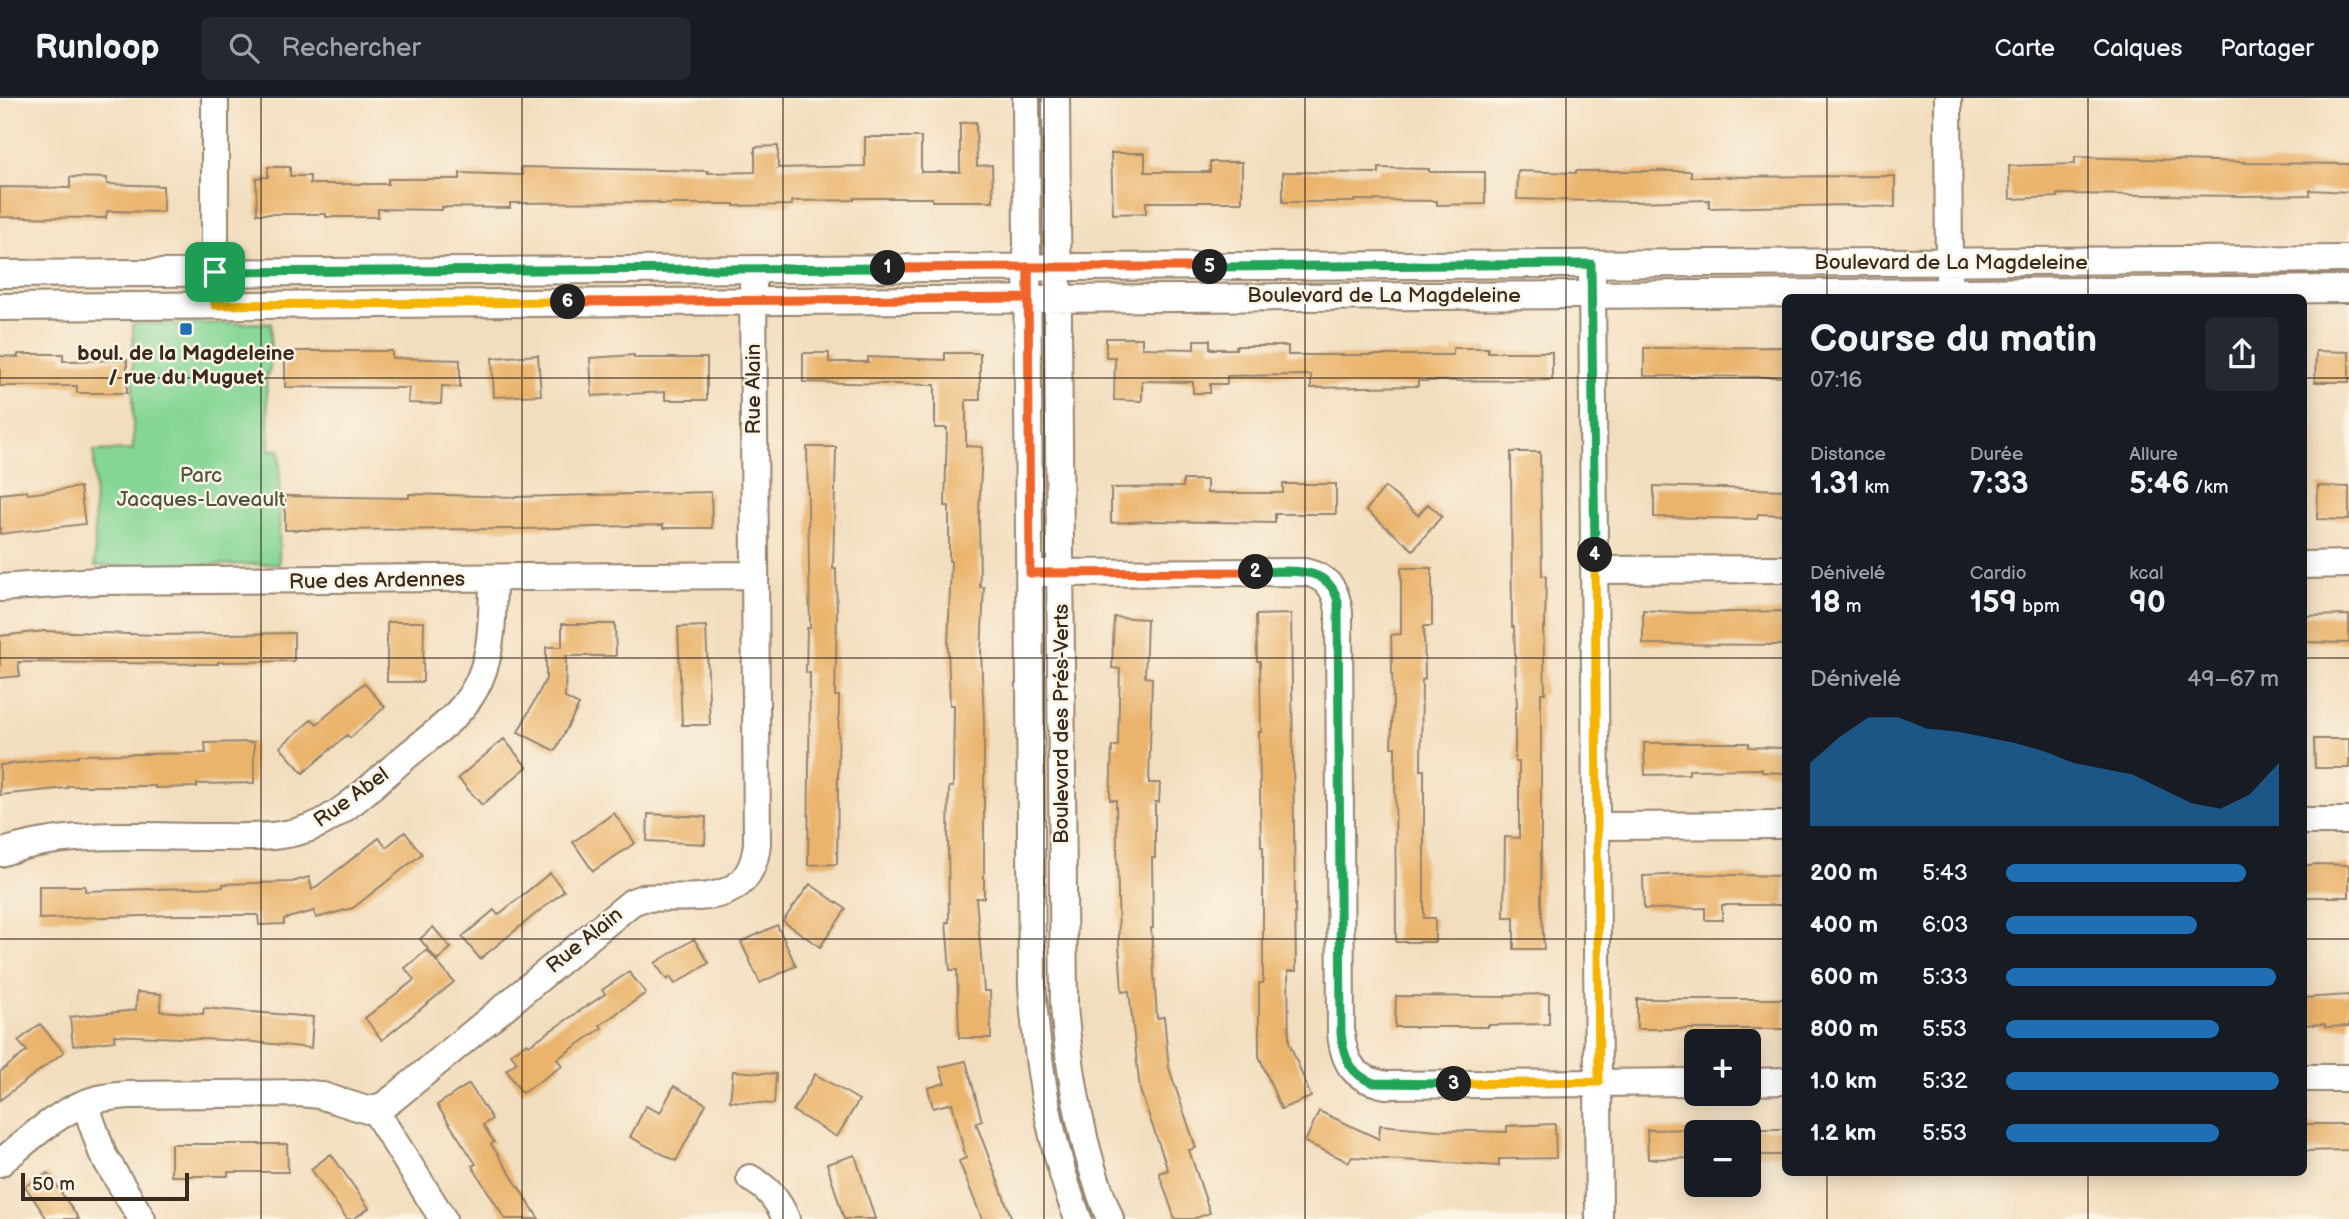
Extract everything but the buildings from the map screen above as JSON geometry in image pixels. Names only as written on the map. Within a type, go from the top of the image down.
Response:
[{"type":"street","points":[[215,98],[215,305]]},
{"type":"street","name":"Boulevard des Prés-Verts","points":[[1026,98],[1034,1015],[1050,1125],[1078,1219]]},
{"type":"street","name":"Boulevard des Prés-Verts","points":[[1056,98],[1063,1006],[1077,1113],[1088,1156],[1110,1219]]},
{"type":"street","points":[[1948,98],[1950,291]]},
{"type":"street","name":"Boulevard de La Magdeleine","points":[[0,274],[2349,259]]},
{"type":"street","points":[[2263,260],[2264,294]]},
{"type":"street","points":[[1591,264],[1599,1219]]},
{"type":"street","name":"Rue Alain","points":[[374,1109],[394,1098],[632,902],[643,898],[726,894],[746,877],[752,867],[757,843],[753,575],[753,268]]},
{"type":"street","name":"Boulevard de La Magdeleine","points":[[0,307],[1950,291],[2264,294],[2349,289]]},
{"type":"street","points":[[2307,565],[2349,564]]},
{"type":"street","points":[[1595,570],[1782,569]]},
{"type":"street","points":[[1030,573],[1305,572],[1324,579],[1332,586],[1339,612],[1341,1033],[1347,1062],[1364,1079],[1385,1085],[1684,1082]]},
{"type":"street","name":"Rue des Ardennes","points":[[0,588],[96,581],[753,575]]},
{"type":"street","name":"Rue Abel","points":[[0,853],[44,842],[88,837],[263,837],[293,833],[321,822],[351,802],[467,702],[488,660],[492,632],[493,578]]},
{"type":"street","points":[[2307,821],[2349,821]]},
{"type":"street","points":[[1597,826],[1782,825]]},
{"type":"street","points":[[2307,1078],[2349,1078]]},
{"type":"street","points":[[1761,1082],[1782,1081]]},
{"type":"street","points":[[0,1163],[47,1126],[85,1103],[103,1098],[129,1095],[287,1092],[319,1096],[354,1107],[374,1109],[443,1219]]},
{"type":"street","points":[[85,1103],[103,1155],[142,1219]]},
{"type":"street","points":[[750,1178],[770,1192],[786,1219]]},
{"type":"green space","name":"Parc Jacques-Laveault","points":[[271,323],[270,368],[266,377],[270,450],[280,450],[279,564],[95,566],[94,451],[133,450],[133,324]]},
{"type":"place","name":"boul. de la Magdeleine / rue du Muguet","points":[[186,329]]},
{"type":"route","points":[[215,272],[215,305],[1028,298],[1028,267],[1303,268],[1591,264],[1599,1082],[1385,1085],[1364,1079],[1347,1062],[1341,1033],[1339,612],[1336,593],[1324,579],[1305,572],[1030,573],[1028,267],[215,272]]}]
